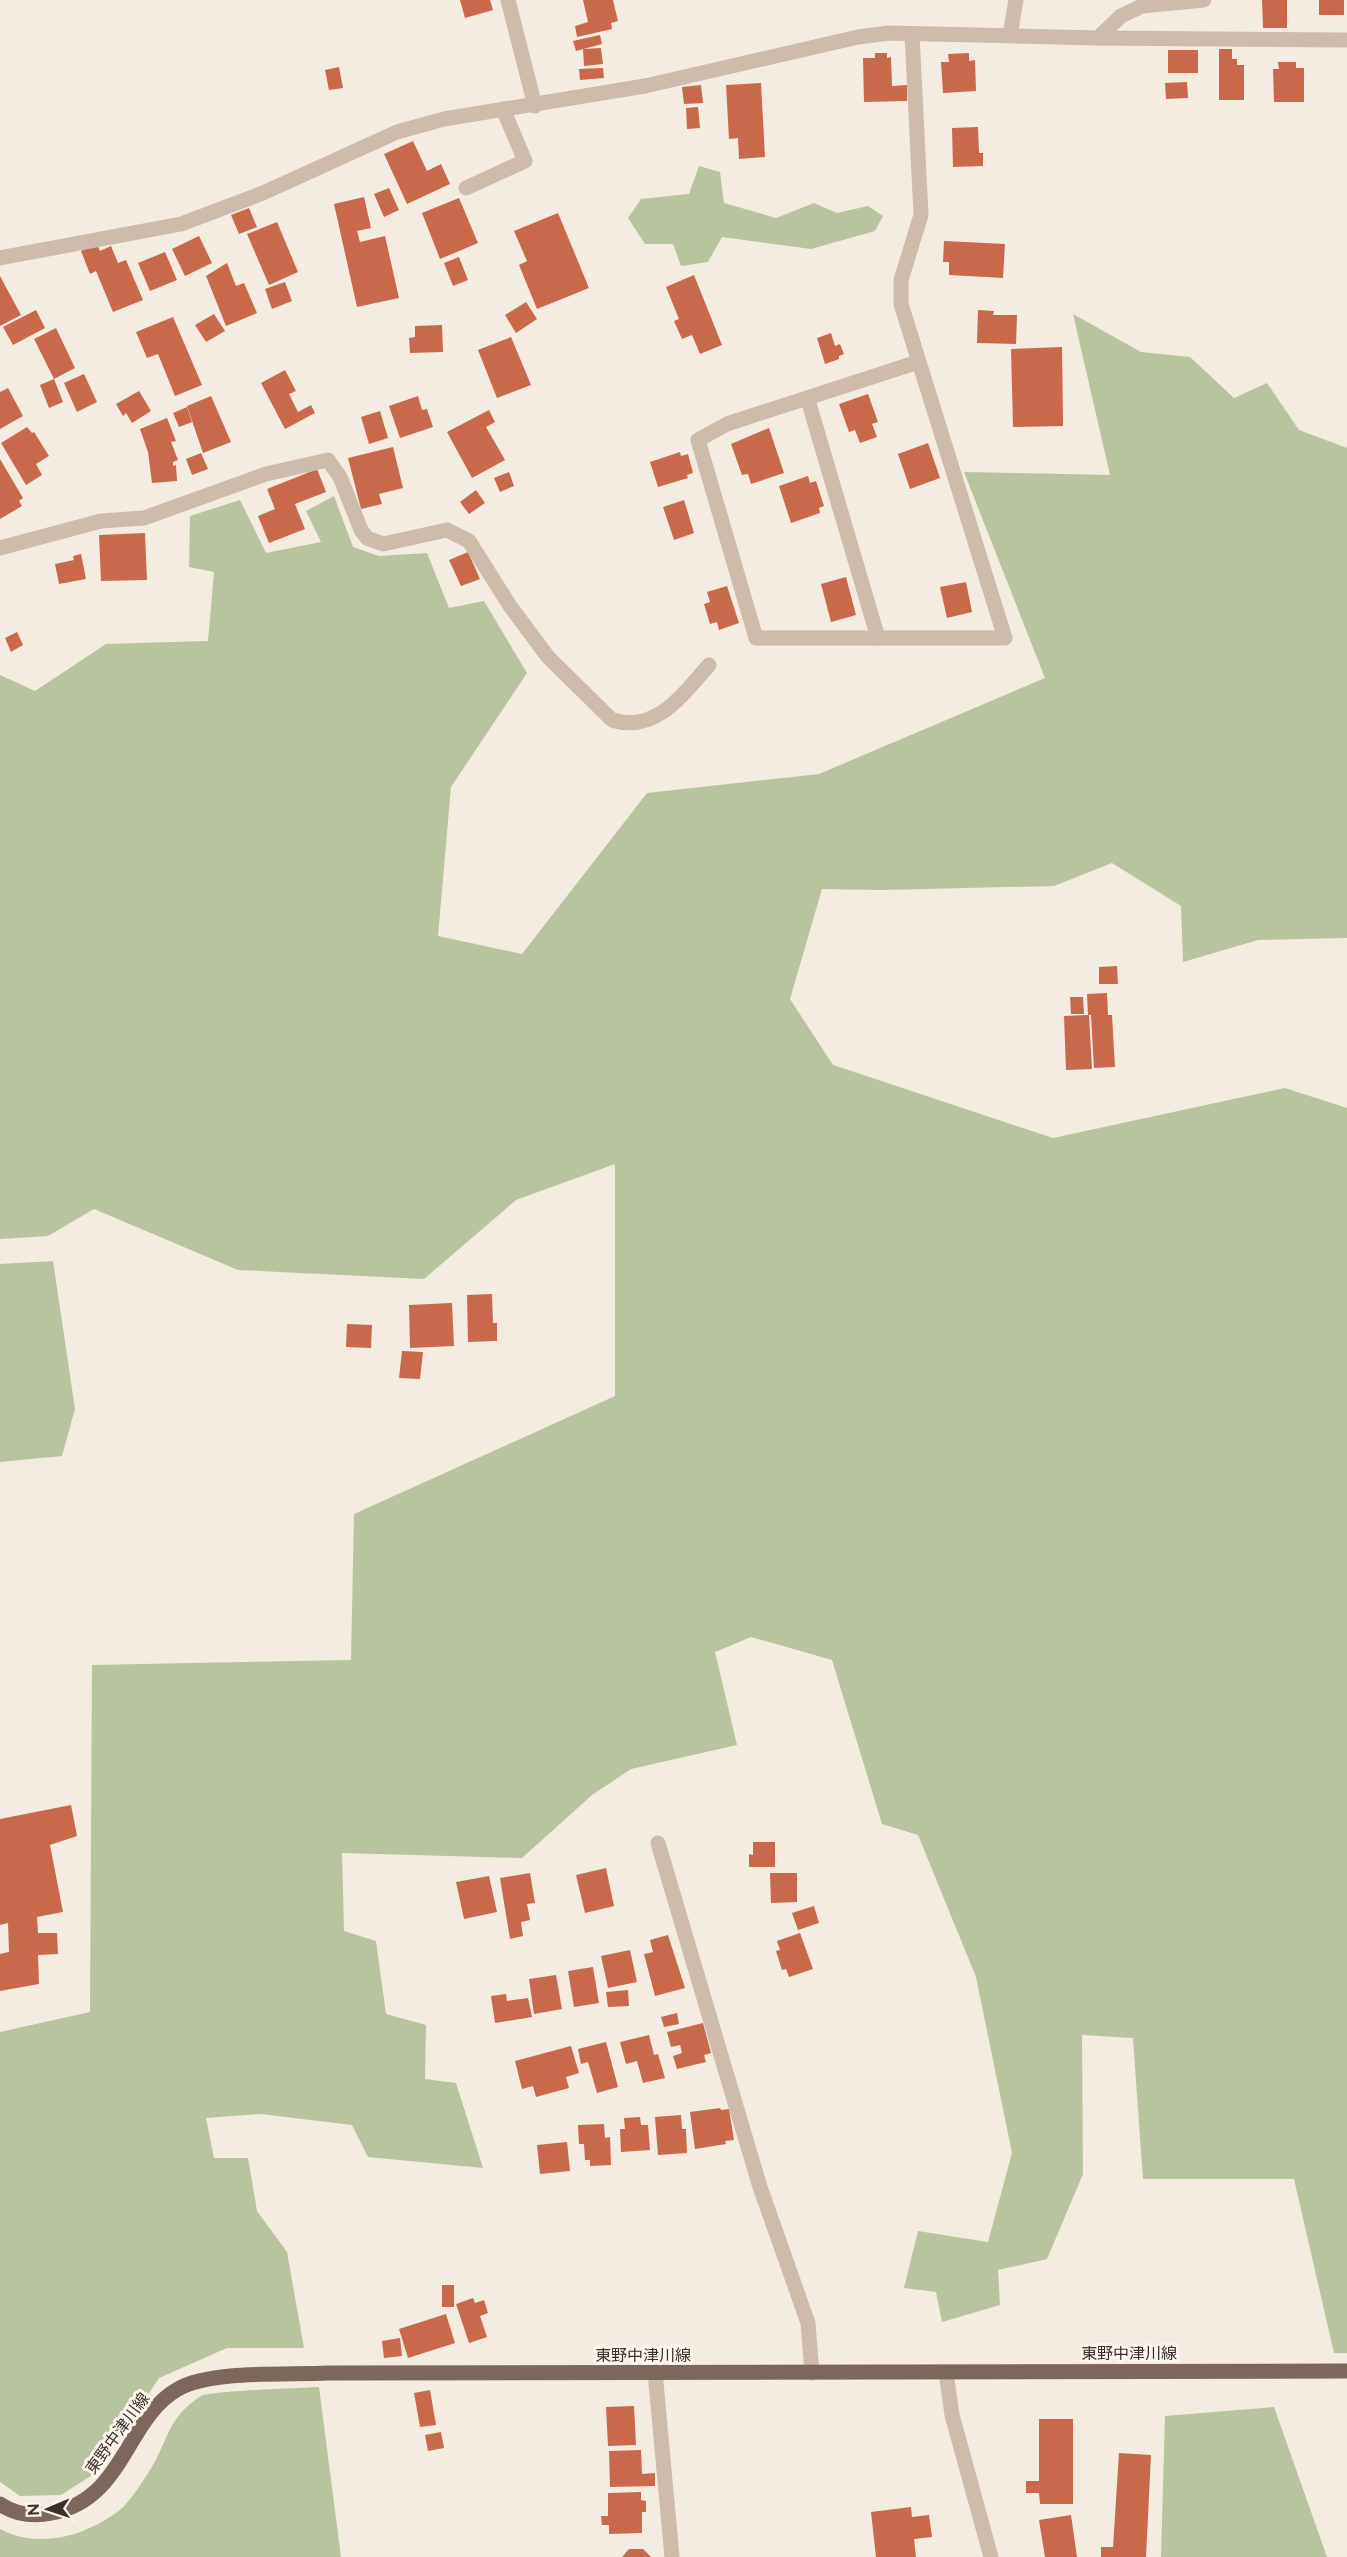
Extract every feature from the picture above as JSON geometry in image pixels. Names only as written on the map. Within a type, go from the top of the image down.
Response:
[{"type":"main road","name":"東野中津川線","points":[[0,2504],[10,2511],[38,2516],[62,2511],[83,2501],[105,2483],[157,2404],[179,2388],[202,2380],[327,2373],[1347,2371]]},
{"type":"street","points":[[508,0],[535,106]]},
{"type":"street","points":[[1010,34],[1013,3],[1016,0]]},
{"type":"street","points":[[1098,38],[1121,16],[1142,6],[1204,0]]},
{"type":"street","points":[[0,258],[180,224],[263,193],[397,132],[444,119],[535,106],[645,86],[858,37],[889,33],[1010,34],[1098,38],[1347,40]]},
{"type":"street","points":[[912,34],[921,215],[901,280],[901,304],[1005,638],[756,638],[698,440],[727,424],[808,400],[918,362]]},
{"type":"street","points":[[466,188],[525,161],[503,109]]},
{"type":"street","points":[[808,400],[878,638]]},
{"type":"street","points":[[0,548],[101,521],[144,518],[266,474],[328,460],[340,477],[361,530],[373,542],[383,544],[447,530],[469,541],[510,606],[548,657],[612,720],[626,724],[654,719],[678,700],[709,665]]},
{"type":"street","points":[[658,1843],[760,2187],[808,2323],[812,2373]]},
{"type":"street","points":[[655,2372],[672,2557]]},
{"type":"street","points":[[946,2373],[952,2415],[992,2557]]},
{"type":"green space","points":[[699,166],[720,172],[724,203],[776,218],[814,203],[837,213],[868,206],[883,216],[875,231],[811,249],[722,237],[708,262],[681,266],[673,244],[645,244],[628,218],[641,199],[689,194]]},
{"type":"green space","points":[[1073,314],[1141,352],[1190,357],[1234,398],[1267,383],[1299,430],[1347,448],[1347,938],[1258,940],[1183,962],[1181,906],[1112,863],[1054,886],[822,889],[790,999],[833,1065],[1053,1138],[1285,1088],[1347,1108],[1347,2353],[1334,2353],[1294,2179],[1143,2179],[1133,2038],[1082,2035],[1083,2174],[1047,2259],[998,2270],[1000,2305],[942,2322],[936,2292],[904,2288],[918,2231],[988,2242],[1012,2153],[976,1977],[918,1835],[882,1824],[832,1660],[751,1637],[715,1652],[737,1745],[631,1769],[592,1795],[522,1858],[342,1853],[344,1931],[376,1941],[386,2014],[426,2025],[425,2079],[456,2083],[483,2168],[368,2157],[352,2125],[261,2114],[206,2118],[214,2158],[248,2158],[257,2211],[287,2252],[304,2348],[227,2348],[159,2378],[97,2472],[61,2495],[20,2496],[0,2482],[0,2032],[90,2012],[92,1665],[351,1660],[354,1514],[615,1396],[615,1164],[516,1200],[424,1279],[238,1270],[94,1209],[48,1236],[0,1239],[0,675],[35,691],[106,644],[208,641],[214,572],[189,567],[190,516],[240,500],[266,553],[321,542],[306,511],[334,496],[353,547],[379,556],[427,553],[449,608],[484,601],[527,673],[451,787],[438,936],[522,954],[647,793],[819,774],[1045,678],[964,472],[1110,475]]},
{"type":"green space","points":[[53,1261],[75,1409],[62,1456],[0,1462],[0,1264]]},
{"type":"green space","points":[[319,2387],[341,2557],[0,2557],[0,2529],[29,2538],[60,2538],[89,2528],[121,2509],[150,2470],[174,2422],[201,2396],[237,2391]]},
{"type":"green space","points":[[1274,2407],[1327,2557],[1161,2557],[1165,2416]]},
{"type":"building","points":[[460,0],[490,0],[493,10],[465,18]]},
{"type":"building","points":[[583,0],[613,0],[618,21],[611,23],[612,29],[577,37],[575,26],[588,22]]},
{"type":"building","points":[[1262,0],[1287,0],[1287,28],[1263,28]]},
{"type":"building","points":[[1319,0],[1344,0],[1344,15],[1319,15]]},
{"type":"building","points":[[600,35],[602,44],[576,51],[573,41]]},
{"type":"building","points":[[601,48],[603,64],[584,66],[583,49]]},
{"type":"building","points":[[1219,49],[1232,49],[1232,59],[1237,59],[1237,65],[1244,65],[1244,100],[1219,100]]},
{"type":"building","points":[[1168,50],[1198,50],[1198,73],[1168,73]]},
{"type":"building","points":[[875,53],[887,53],[887,58],[891,57],[892,86],[907,85],[907,101],[864,102],[863,58],[875,58]]},
{"type":"building","points":[[969,53],[969,61],[975,60],[976,91],[943,93],[941,62],[949,62],[948,54]]},
{"type":"building","points":[[1278,62],[1296,62],[1296,68],[1304,68],[1304,102],[1274,102],[1273,69],[1279,69]]},
{"type":"building","points":[[339,67],[343,88],[329,90],[325,70]]},
{"type":"building","points":[[603,68],[604,78],[580,80],[579,69]]},
{"type":"building","points":[[1187,82],[1188,98],[1166,99],[1165,83]]},
{"type":"building","points":[[761,83],[765,157],[739,159],[738,138],[729,139],[726,85]]},
{"type":"building","points":[[701,85],[703,103],[684,104],[682,87]]},
{"type":"building","points":[[698,107],[700,128],[687,129],[686,108]]},
{"type":"building","points":[[978,127],[979,153],[983,153],[983,166],[953,167],[952,128]]},
{"type":"building","points":[[413,141],[427,171],[441,164],[450,184],[407,204],[384,154]]},
{"type":"building","points":[[389,188],[399,210],[384,217],[374,194]]},
{"type":"building","points":[[364,197],[371,228],[357,231],[360,242],[385,236],[399,298],[357,307],[334,204]]},
{"type":"building","points":[[459,198],[478,243],[440,259],[422,213]]},
{"type":"building","points":[[249,208],[257,227],[239,234],[231,215]]},
{"type":"building","points":[[558,213],[589,288],[537,309],[519,265],[527,261],[514,231]]},
{"type":"building","points":[[277,222],[298,272],[269,285],[247,234]]},
{"type":"building","points":[[199,236],[212,263],[185,276],[172,249]]},
{"type":"building","points":[[944,241],[1005,244],[1003,278],[949,275],[949,262],[943,262]]},
{"type":"building","points":[[97,244],[100,251],[111,246],[118,263],[126,260],[143,300],[113,312],[96,271],[90,274],[81,251]]},
{"type":"building","points":[[165,252],[177,280],[150,291],[138,263]]},
{"type":"building","points":[[459,257],[468,280],[453,286],[444,263]]},
{"type":"building","points":[[227,263],[236,286],[244,283],[257,313],[226,326],[206,276]]},
{"type":"building","points":[[694,275],[722,345],[700,354],[692,335],[682,339],[674,321],[679,319],[666,287]]},
{"type":"building","points":[[0,276],[21,315],[0,326]]},
{"type":"building","points":[[285,282],[292,301],[272,309],[265,289]]},
{"type":"building","points":[[526,302],[537,319],[516,333],[505,315]]},
{"type":"building","points":[[36,310],[45,328],[13,345],[3,327]]},
{"type":"building","points":[[978,310],[994,311],[993,315],[1017,315],[1016,344],[977,343]]},
{"type":"building","points":[[214,314],[225,331],[206,342],[195,325]]},
{"type":"building","points":[[173,317],[202,385],[175,396],[158,354],[147,358],[136,332]]},
{"type":"building","points":[[442,325],[443,352],[410,353],[409,338],[415,337],[415,326]]},
{"type":"building","points":[[56,328],[75,368],[54,379],[34,339]]},
{"type":"building","points":[[831,333],[835,346],[840,344],[844,354],[839,356],[839,359],[825,364],[817,338]]},
{"type":"building","points":[[511,337],[531,385],[497,398],[478,350]]},
{"type":"building","points":[[1062,347],[1063,426],[1013,427],[1011,349]]},
{"type":"building","points":[[285,370],[296,391],[289,394],[298,412],[311,405],[315,413],[285,429],[261,383]]},
{"type":"building","points":[[84,374],[97,402],[77,412],[64,383]]},
{"type":"building","points":[[54,379],[63,402],[49,408],[40,385]]},
{"type":"building","points":[[8,388],[23,416],[0,429],[0,392]]},
{"type":"building","points":[[139,391],[151,411],[132,423],[126,413],[123,416],[116,404]]},
{"type":"building","points":[[868,394],[878,422],[872,424],[877,437],[860,443],[855,430],[849,432],[839,404]]},
{"type":"building","points":[[211,396],[231,442],[203,453],[187,406]]},
{"type":"building","points":[[418,396],[422,410],[427,409],[433,427],[400,438],[389,406]]},
{"type":"building","points":[[187,407],[192,422],[179,427],[173,413]]},
{"type":"building","points":[[489,410],[495,422],[486,427],[505,460],[472,478],[447,432]]},
{"type":"building","points":[[380,411],[388,438],[369,444],[361,417]]},
{"type":"building","points":[[167,418],[176,441],[171,442],[178,460],[173,462],[173,466],[176,465],[177,481],[152,483],[148,452],[140,429]]},
{"type":"building","points":[[27,427],[32,433],[34,432],[49,456],[36,464],[42,475],[26,485],[1,443]]},
{"type":"building","points":[[769,428],[784,473],[751,484],[748,474],[742,475],[731,444]]},
{"type":"building","points":[[928,443],[940,478],[910,489],[898,454]]},
{"type":"building","points":[[393,447],[403,488],[379,494],[382,504],[361,509],[348,458]]},
{"type":"building","points":[[680,452],[681,456],[688,454],[693,473],[687,475],[688,478],[658,487],[650,462]]},
{"type":"building","points":[[201,453],[208,469],[192,475],[186,459]]},
{"type":"building","points":[[0,459],[23,498],[19,501],[22,506],[0,519]]},
{"type":"building","points":[[317,469],[326,492],[295,504],[305,529],[269,543],[258,516],[275,509],[267,489]]},
{"type":"building","points":[[509,472],[514,486],[500,492],[494,478]]},
{"type":"building","points":[[808,476],[810,483],[816,481],[824,506],[819,508],[820,513],[791,523],[779,486]]},
{"type":"building","points":[[476,490],[485,503],[469,514],[460,502]]},
{"type":"building","points":[[684,500],[694,533],[674,540],[663,507]]},
{"type":"building","points":[[145,533],[147,580],[101,581],[99,535]]},
{"type":"building","points":[[468,552],[480,579],[461,586],[449,560]]},
{"type":"building","points":[[81,554],[86,579],[59,584],[55,564],[74,560],[73,556]]},
{"type":"building","points":[[846,577],[856,615],[831,622],[821,584]]},
{"type":"building","points":[[966,582],[972,612],[947,618],[940,587]]},
{"type":"building","points":[[727,586],[739,623],[719,630],[717,622],[710,624],[704,604],[710,602],[707,592]]},
{"type":"building","points":[[17,632],[23,645],[11,652],[5,638]]},
{"type":"building","points":[[1117,966],[1118,984],[1099,984],[1099,967]]},
{"type":"building","points":[[1107,993],[1108,1015],[1112,1015],[1115,1067],[1094,1068],[1091,1015],[1089,1015],[1092,1069],[1066,1070],[1064,1016],[1088,1015],[1087,994]]},
{"type":"building","points":[[1070,997],[1083,997],[1084,1014],[1071,1014]]},
{"type":"building","points":[[492,1294],[493,1323],[497,1323],[497,1341],[468,1342],[467,1295]]},
{"type":"building","points":[[452,1303],[454,1346],[410,1348],[409,1305]]},
{"type":"building","points":[[347,1324],[372,1325],[371,1348],[346,1347]]},
{"type":"building","points":[[402,1351],[423,1352],[420,1379],[399,1378]]},
{"type":"building","points":[[71,1805],[77,1836],[50,1845],[63,1912],[37,1917],[38,1933],[57,1933],[58,1954],[38,1955],[39,1984],[0,1991],[0,1954],[9,1952],[8,1923],[0,1925],[0,1819]]},
{"type":"building","points":[[753,1842],[775,1842],[775,1867],[749,1867],[749,1854],[753,1855]]},
{"type":"building","points":[[606,1868],[614,1906],[585,1913],[576,1875]]},
{"type":"building","points":[[530,1873],[535,1903],[527,1904],[530,1920],[521,1922],[523,1936],[510,1939],[500,1878]]},
{"type":"building","points":[[770,1873],[797,1873],[797,1902],[771,1903]]},
{"type":"building","points":[[489,1876],[497,1912],[464,1919],[456,1882]]},
{"type":"building","points":[[814,1906],[819,1923],[798,1930],[792,1913]]},
{"type":"building","points":[[800,1933],[813,1969],[789,1977],[786,1969],[782,1970],[776,1951],[780,1950],[777,1941]]},
{"type":"building","points":[[668,1935],[685,1988],[655,1996],[644,1954],[653,1952],[650,1940]]},
{"type":"building","points":[[630,1950],[637,1982],[608,1988],[601,1956]]},
{"type":"building","points":[[593,1967],[599,2003],[574,2007],[568,1971]]},
{"type":"building","points":[[556,1975],[562,2009],[534,2014],[529,1979]]},
{"type":"building","points":[[628,1990],[629,2006],[608,2007],[606,1992]]},
{"type":"building","points":[[506,1994],[507,2001],[528,1998],[532,2017],[495,2023],[491,1996]]},
{"type":"building","points":[[677,2013],[679,2024],[664,2027],[661,2017]]},
{"type":"building","points":[[703,2023],[711,2053],[704,2055],[706,2062],[677,2069],[673,2056],[682,2053],[680,2045],[671,2047],[667,2032]]},
{"type":"building","points":[[649,2035],[654,2055],[658,2054],[665,2078],[643,2083],[637,2061],[626,2064],[620,2042]]},
{"type":"building","points":[[606,2042],[618,2087],[597,2093],[588,2062],[581,2064],[578,2049]]},
{"type":"building","points":[[571,2046],[579,2073],[566,2077],[569,2088],[536,2097],[533,2086],[522,2089],[515,2061]]},
{"type":"building","points":[[720,2108],[721,2110],[729,2109],[734,2140],[725,2141],[726,2144],[695,2149],[690,2112]]},
{"type":"building","points":[[681,2115],[682,2129],[686,2129],[687,2153],[658,2155],[655,2117]]},
{"type":"building","points":[[640,2117],[641,2125],[648,2125],[650,2150],[621,2152],[620,2129],[625,2129],[624,2118]]},
{"type":"building","points":[[604,2124],[605,2138],[610,2137],[611,2165],[590,2166],[590,2160],[585,2160],[584,2144],[579,2144],[578,2125]]},
{"type":"building","points":[[567,2142],[570,2171],[540,2174],[537,2145]]},
{"type":"building","points":[[442,2285],[454,2285],[454,2307],[442,2307]]},
{"type":"building","points":[[473,2298],[475,2303],[484,2300],[488,2313],[480,2316],[487,2337],[469,2343],[456,2304]]},
{"type":"building","points":[[446,2314],[455,2343],[408,2358],[399,2329]]},
{"type":"building","points":[[400,2338],[402,2356],[384,2358],[382,2341]]},
{"type":"building","points":[[430,2390],[436,2425],[420,2427],[414,2393]]},
{"type":"building","points":[[634,2406],[636,2445],[608,2446],[606,2407]]},
{"type":"building","points":[[1039,2419],[1073,2419],[1073,2504],[1040,2504],[1039,2493],[1026,2493],[1026,2481],[1039,2481]]},
{"type":"building","points":[[441,2432],[444,2448],[428,2451],[425,2435]]},
{"type":"building","points":[[641,2450],[642,2474],[655,2473],[655,2486],[610,2487],[609,2451]]},
{"type":"building","points":[[1119,2453],[1151,2455],[1146,2557],[1101,2557],[1101,2547],[1113,2547]]},
{"type":"building","points":[[641,2492],[641,2500],[646,2501],[646,2512],[642,2512],[642,2533],[609,2534],[609,2525],[602,2525],[601,2516],[608,2516],[608,2493]]},
{"type":"building","points":[[911,2507],[912,2517],[929,2515],[932,2537],[914,2539],[916,2557],[876,2557],[871,2512]]},
{"type":"building","points":[[1071,2515],[1077,2557],[1045,2557],[1039,2520]]},
{"type":"building","points":[[629,2549],[643,2549],[651,2557],[622,2557]]}]
